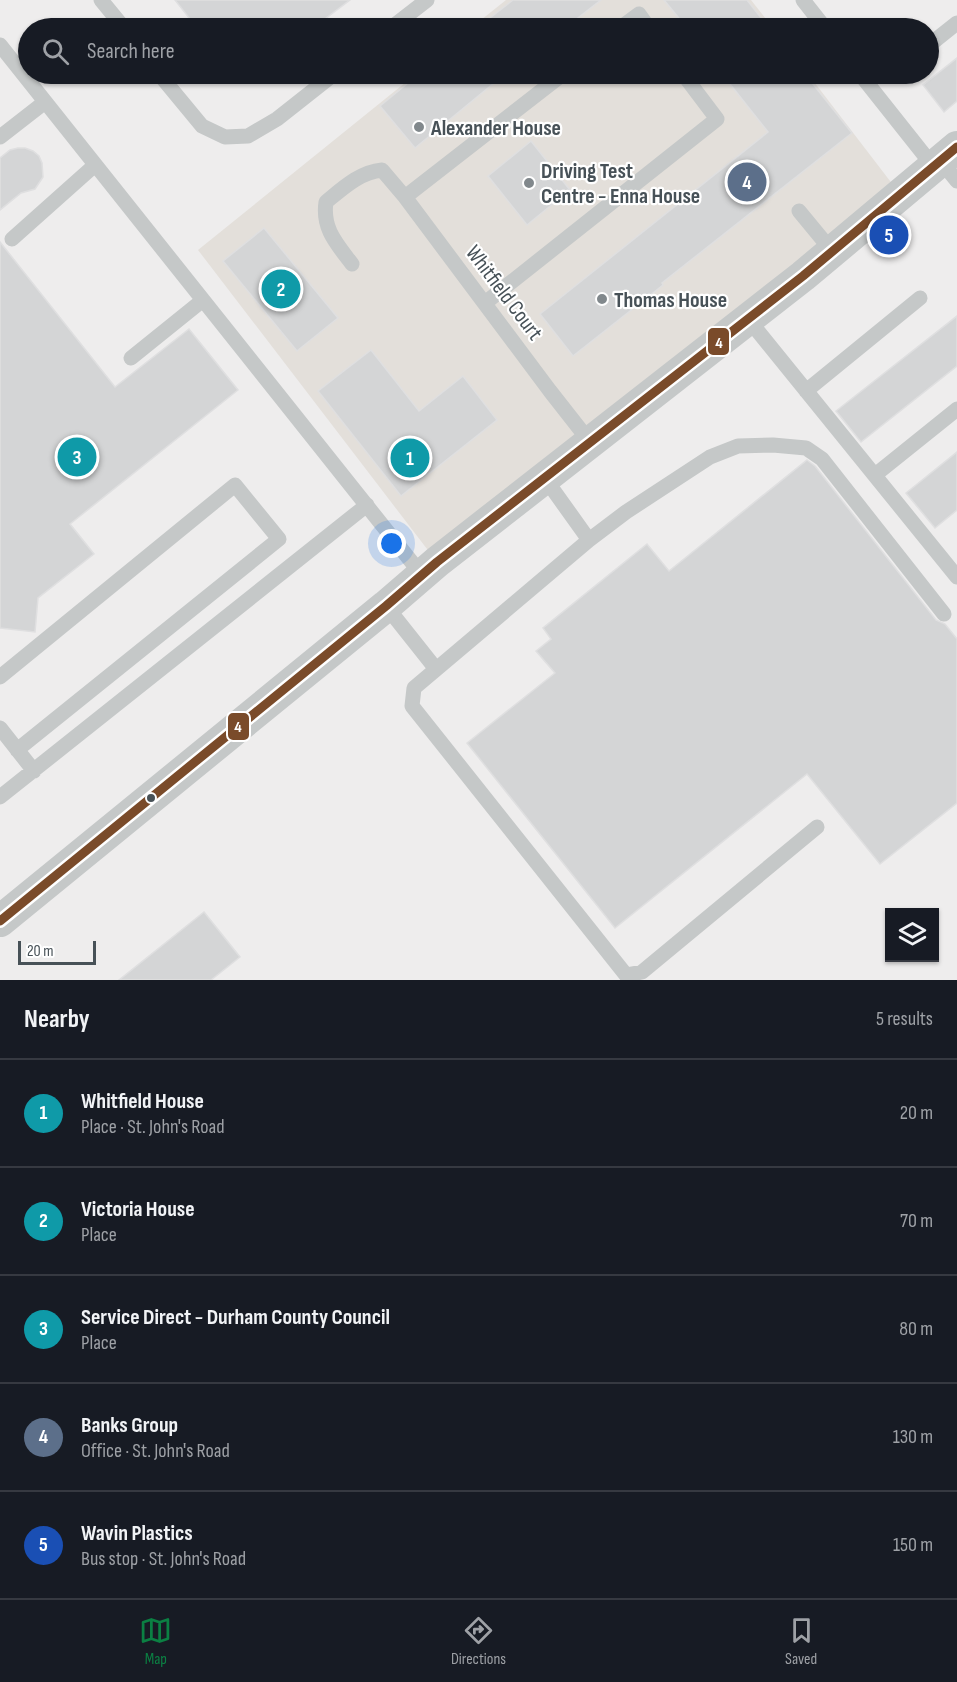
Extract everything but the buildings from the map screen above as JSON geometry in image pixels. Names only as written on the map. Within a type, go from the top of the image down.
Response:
[{"type":"street","points":[[0,921],[544,477],[832,251],[947,164]]},
{"type":"lane","points":[[101,0],[116,18]]},
{"type":"lane","points":[[404,18],[427,0]]},
{"type":"lane","points":[[803,0],[817,18]]},
{"type":"lane","points":[[939,37],[957,23]]},
{"type":"lane","points":[[0,45],[18,68]]},
{"type":"lane","points":[[31,84],[422,575]]},
{"type":"lane","points":[[167,84],[202,126],[225,137],[248,136],[276,119],[321,84]]},
{"type":"lane","points":[[405,196],[550,84]]},
{"type":"lane","points":[[485,303],[717,119],[691,84]]},
{"type":"lane","points":[[870,84],[947,164]]},
{"type":"lane","points":[[0,137],[45,102]]},
{"type":"lane","points":[[12,239],[95,165]]},
{"type":"lane","name":"Whitfield Court","points":[[352,264],[333,238],[324,215],[326,202],[345,186],[370,171],[382,170],[405,196],[590,442]]},
{"type":"lane","points":[[799,211],[832,251]]},
{"type":"lane","points":[[806,391],[920,298]]},
{"type":"lane","points":[[131,358],[203,300]]},
{"type":"lane","points":[[748,319],[957,577]]},
{"type":"lane","points":[[875,476],[957,409]]},
{"type":"lane","points":[[817,827],[642,972],[626,975],[412,706],[414,688],[589,540],[626,512],[710,457],[738,446],[773,445],[806,448],[822,459],[944,614]]},
{"type":"lane","points":[[544,477],[589,540]]},
{"type":"lane","points":[[0,677],[236,485],[279,538],[18,750]]},
{"type":"lane","points":[[0,798],[367,505]]},
{"type":"lane","points":[[386,606],[436,669]]},
{"type":"lane","points":[[0,729],[34,771]]},
{"type":"shaded area","points":[[506,0],[751,0],[765,18],[484,18]]},
{"type":"shaded area","points":[[404,84],[816,84],[900,194],[437,562],[198,250]]},
{"type":"transit line","name":"4","points":[[0,921],[437,562],[803,276],[957,147]]},
{"type":"place","name":"Alexander House","points":[[419,127]]},
{"type":"place","name":"Banks Group","points":[[747,182]]},
{"type":"place","name":"Driving Test Centre - Enna House","points":[[529,183]]},
{"type":"place","name":"Wavin Plastics","points":[[889,235]]},
{"type":"place","name":"Victoria House","points":[[281,289]]},
{"type":"place","name":"Thomas House","points":[[602,299]]},
{"type":"place","name":"Service Direct - Durham County Council","points":[[77,457]]},
{"type":"place","name":"Whitfield House","points":[[410,458]]}]
